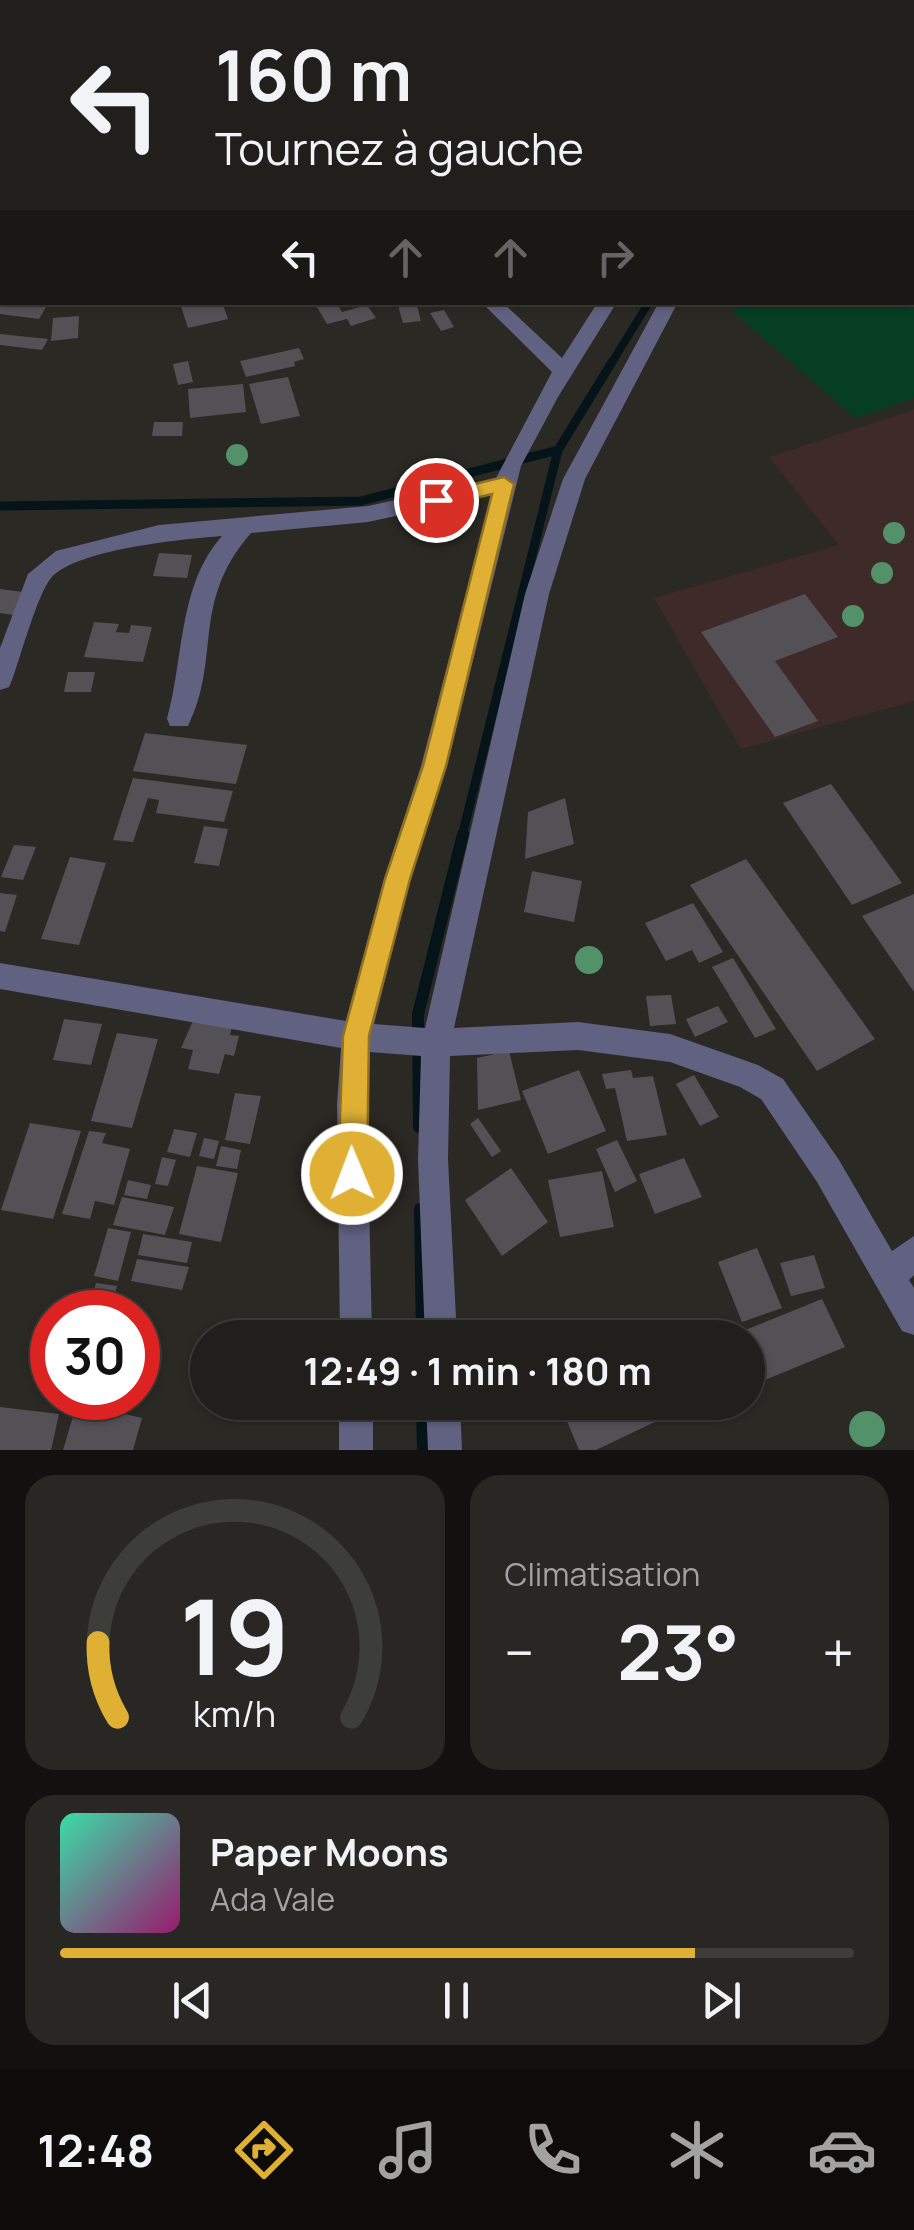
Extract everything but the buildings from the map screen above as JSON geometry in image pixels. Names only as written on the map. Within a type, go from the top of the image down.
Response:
[{"type":"street","points":[[493,305],[563,371]]},
{"type":"street","points":[[356,1320],[352,1103],[356,1036],[397,879],[434,766],[512,464],[563,371],[606,305]]},
{"type":"street","points":[[439,1320],[433,1160],[436,1043],[537,594],[574,479],[667,305]]},
{"type":"street","points":[[0,680],[40,574],[50,564],[113,542],[368,514],[512,464]]},
{"type":"street","points":[[180,720],[192,683],[191,642],[202,596],[218,550],[244,525]]},
{"type":"street","points":[[0,976],[356,1036],[436,1043],[578,1036],[670,1048],[748,1076],[772,1089],[785,1107],[914,1319]]},
{"type":"street","points":[[890,1276],[914,1252]]},
{"type":"street","points":[[356,1420],[356,1450]]},
{"type":"street","points":[[444,1420],[445,1450]]},
{"type":"shaded area","points":[[914,410],[914,701],[741,749],[654,598],[839,545],[769,457]]},
{"type":"green space","points":[[742,305],[914,305],[914,398],[855,418],[732,311]]},
{"type":"waterway","points":[[611,364],[647,305]]},
{"type":"waterway","points":[[558,450],[612,362]]},
{"type":"waterway","points":[[0,506],[361,501],[558,450]]},
{"type":"waterway","points":[[462,836],[558,450]]},
{"type":"waterway","points":[[419,1127],[418,1014],[463,834]]},
{"type":"waterway","points":[[420,1209],[422,1320]]},
{"type":"waterway","points":[[422,1420],[423,1450]]},
{"type":"route","points":[[352,1174],[356,1036],[397,879],[434,766],[504,484],[436,500]]}]
